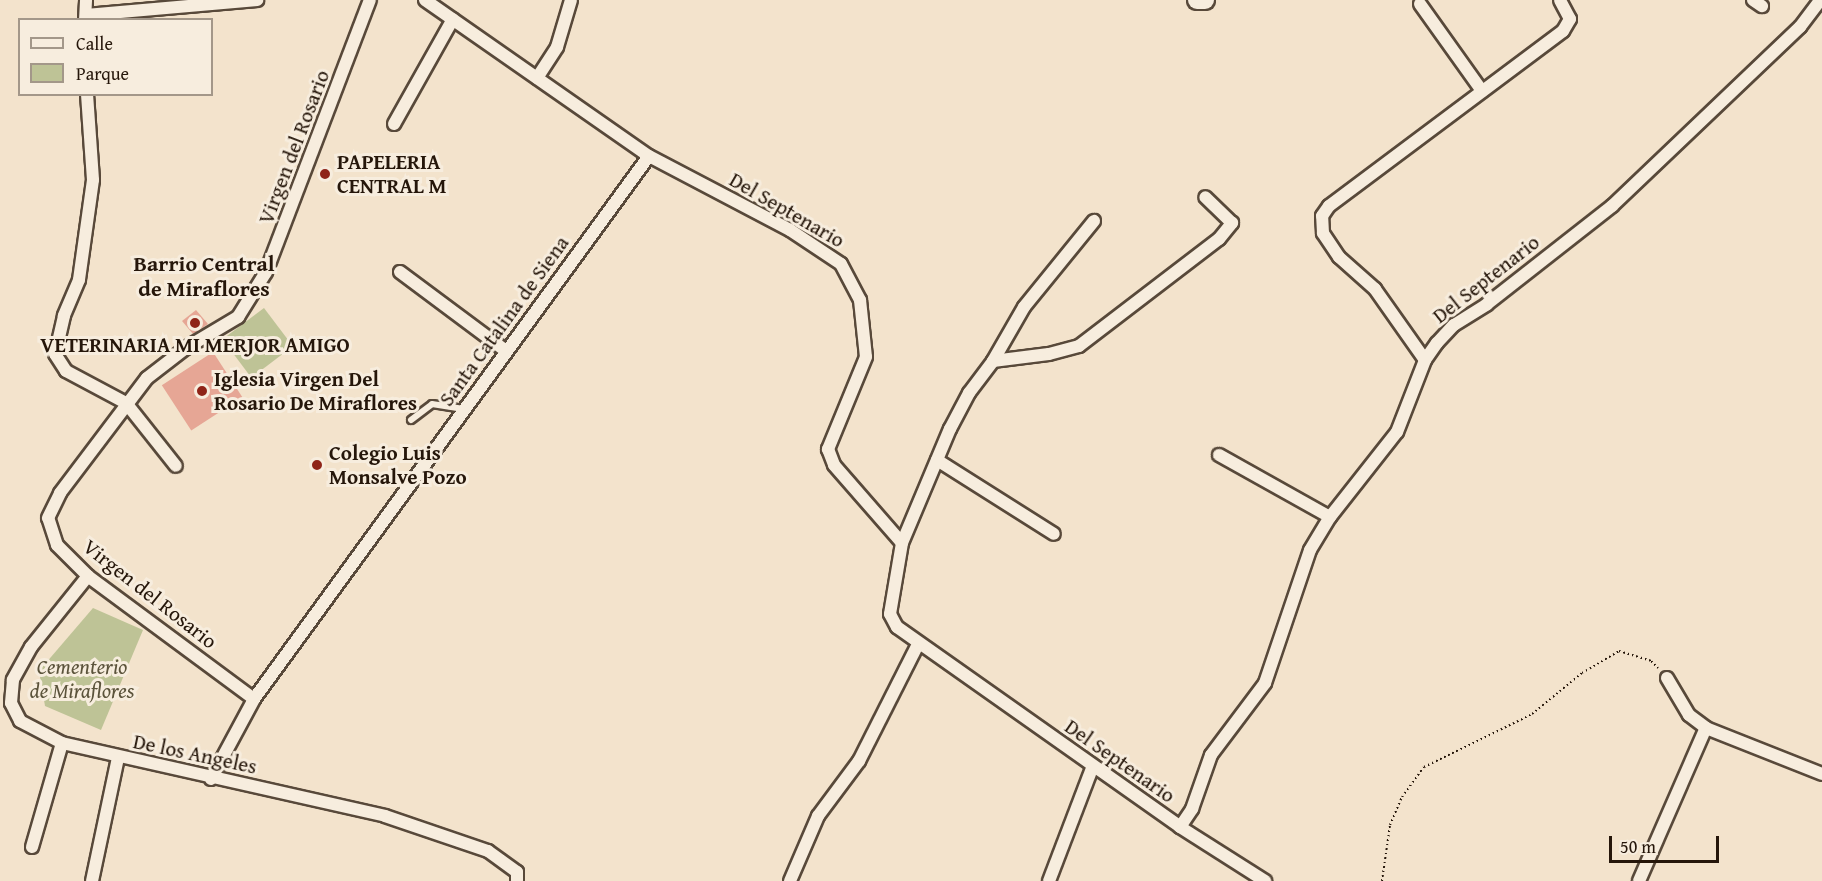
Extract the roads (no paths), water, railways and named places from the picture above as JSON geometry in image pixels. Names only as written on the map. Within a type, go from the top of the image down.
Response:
[{"type":"street","points":[[86,0],[86,17],[257,0]]},
{"type":"street","name":"Virgen del Rosario","points":[[254,699],[88,576],[57,545],[48,518],[60,493],[147,378],[186,348],[238,317],[266,272],[370,0]]},
{"type":"street","name":"Del Septenario","points":[[425,0],[649,156],[790,230],[841,264],[860,300],[866,357],[828,448],[834,465],[902,543],[890,614],[897,627],[1179,827],[1192,809],[1211,755],[1265,683],[1310,550],[1330,518],[1397,432],[1425,360],[1454,325],[1488,304],[1612,206],[1800,27],[1820,0]]},
{"type":"street","points":[[537,78],[557,47],[571,0]]},
{"type":"street","points":[[1197,0],[1204,0]]},
{"type":"street","points":[[1425,360],[1375,289],[1345,264],[1320,225],[1329,206],[1563,31],[1570,19],[1560,0]]},
{"type":"street","points":[[1421,1],[1482,91]]},
{"type":"street","points":[[394,124],[453,19]]},
{"type":"street","points":[[87,96],[93,180],[79,280],[64,315],[55,354],[66,371],[126,403],[177,466]]},
{"type":"street","name":"Santa Catalina de Siena","points":[[211,779],[254,699],[649,156]]},
{"type":"street","points":[[993,361],[1049,354],[1079,346],[1219,239],[1232,223],[1205,197]]},
{"type":"street","points":[[902,543],[937,460],[969,393],[993,361],[1024,307],[1094,221]]},
{"type":"street","points":[[400,273],[506,351]]},
{"type":"street","points":[[1219,455],[1330,518]]},
{"type":"street","points":[[937,460],[1054,534]]},
{"type":"street","name":"De los Angeles","points":[[88,576],[31,647],[14,680],[11,703],[20,722],[62,743],[118,758],[406,823],[488,851],[517,872],[517,881]]},
{"type":"street","points":[[790,881],[818,816],[859,761],[918,644]]},
{"type":"street","points":[[1667,678],[1689,715],[1706,728],[1822,774]]},
{"type":"street","points":[[1639,881],[1706,728]]},
{"type":"street","points":[[32,847],[62,743]]},
{"type":"street","points":[[92,881],[118,758]]},
{"type":"street","points":[[1049,881],[1093,766]]},
{"type":"street","points":[[1179,827],[1265,881]]},
{"type":"lane","points":[[411,420],[432,404],[465,409]]},
{"type":"place","name":"PAPELERIA CENTRAL M","points":[[325,174]]},
{"type":"place","name":"VETERINARIA MI MERJOR AMIGO","points":[[195,323]]},
{"type":"place","name":"Iglesia Virgen Del Rosario De Miraflores","points":[[202,391]]},
{"type":"place","name":"Colegio Luis Monsalve Pozo","points":[[317,465]]},
{"type":"district","name":"Barrio Central de Miraflores","points":[[204,276]]},
{"type":"park label","name":"Cementerio de Miraflores","points":[[82,679]]}]
